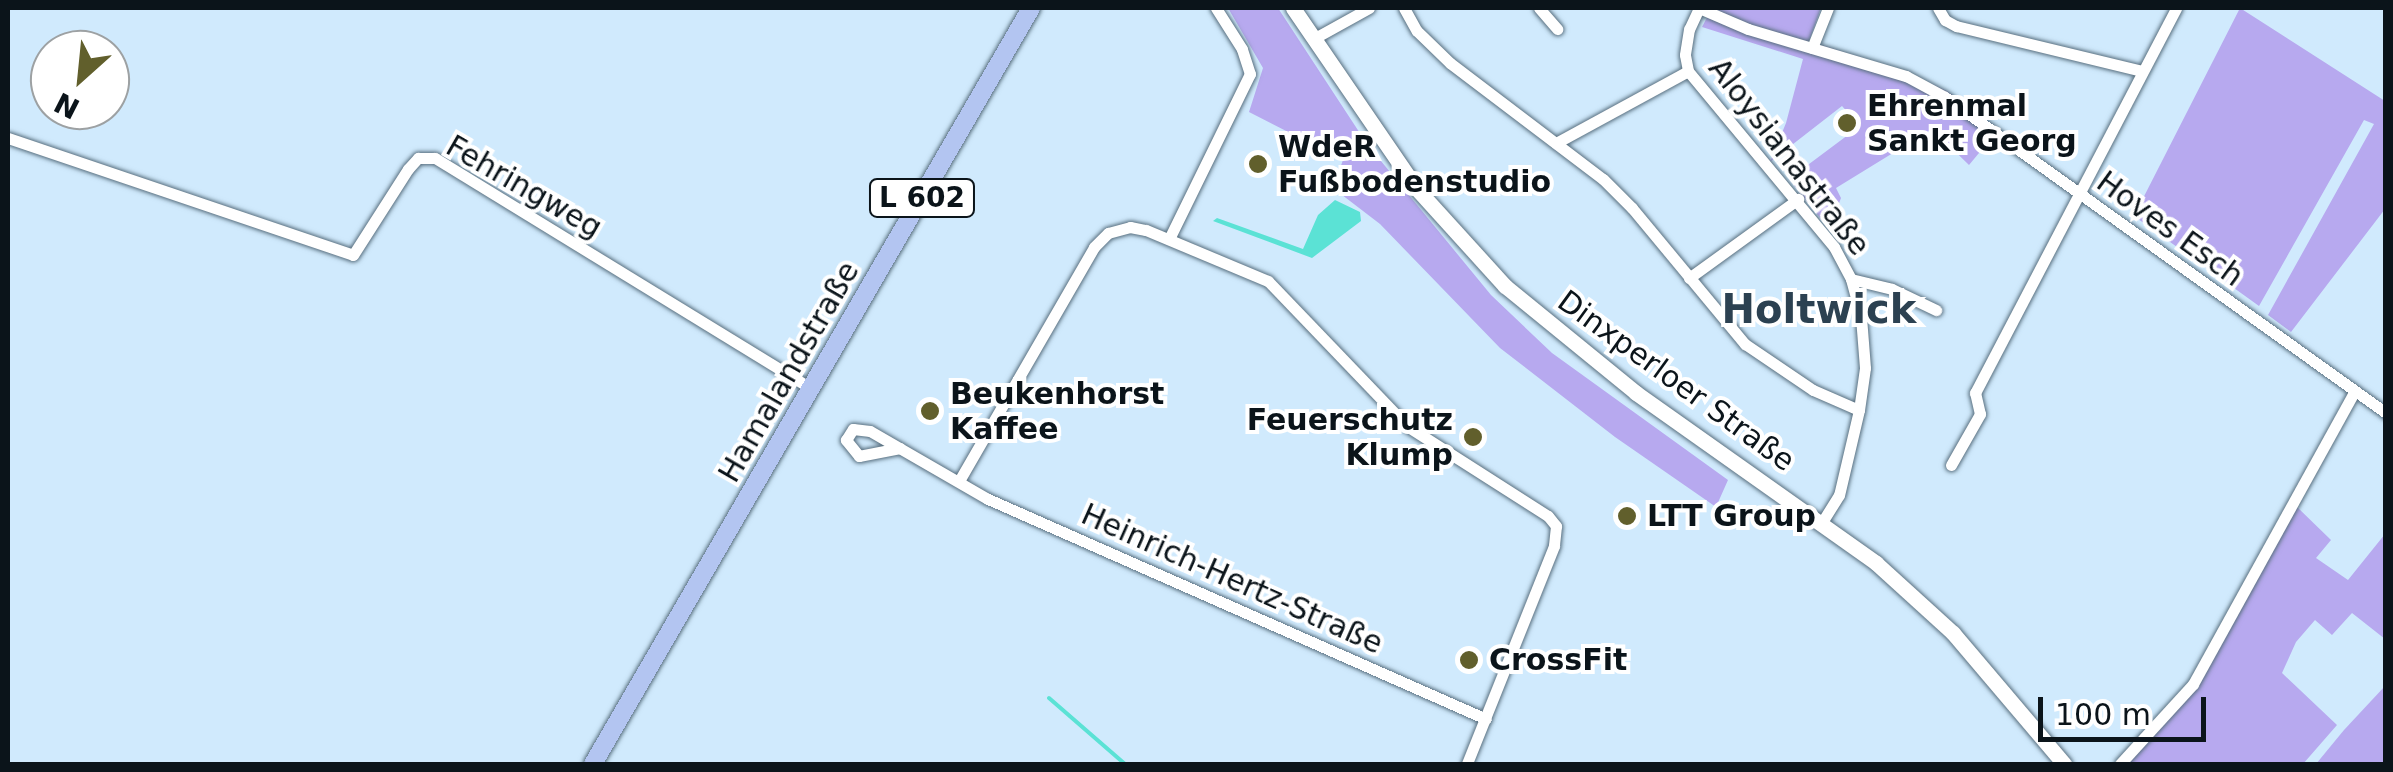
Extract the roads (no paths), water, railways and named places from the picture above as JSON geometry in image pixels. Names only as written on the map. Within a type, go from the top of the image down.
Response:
[{"type":"main road","name":"Hamalandstraße","points":[[593,764],[1031,8]]},
{"type":"main road","name":"Dinxperloer Straße","points":[[1293,8],[1417,189],[1505,286],[1636,392],[1876,563],[1953,633],[2064,764]]},
{"type":"street","points":[[1169,238],[1250,74],[1242,49],[1216,8]]},
{"type":"street","points":[[1313,40],[1369,8]]},
{"type":"street","points":[[1404,8],[1417,31],[1450,63],[1556,143],[1632,208],[1732,331],[1773,367],[1859,410]]},
{"type":"street","points":[[1539,8],[1557,30]]},
{"type":"street","name":"Hoves Esch","points":[[1699,8],[1906,76],[1945,97],[2386,413]]},
{"type":"street","name":"Aloysianastraße","points":[[1699,8],[1689,29],[1684,55],[1688,71],[1798,199],[1851,279],[1861,317],[1865,368],[1859,410],[1839,495],[1822,522]]},
{"type":"street","points":[[1812,48],[1828,8]]},
{"type":"street","points":[[1938,8],[1945,20],[1956,26],[2142,71]]},
{"type":"street","points":[[1950,464],[1980,414],[1974,393],[2176,8]]},
{"type":"street","points":[[1556,143],[1688,71]]},
{"type":"street","name":"Fehringweg","points":[[8,138],[353,255],[408,169],[418,158],[434,158],[811,388]]},
{"type":"street","points":[[1689,278],[1798,199]]},
{"type":"street","points":[[959,482],[1094,246],[1108,233],[1130,227],[1169,238],[1268,281],[1407,426],[1548,516],[1558,532],[1466,764]]},
{"type":"street","name":"Aloysianastraße","points":[[1851,279],[1892,289],[1936,310]]},
{"type":"street","points":[[2120,764],[2194,684],[2354,392]]},
{"type":"street","name":"Heinrich-Hertz-Straße","points":[[900,448],[959,482],[1075,538],[1486,718]]},
{"type":"waterway","points":[[1049,698],[1125,764]]},
{"type":"place","name":"Ehrenmal Sankt Georg","points":[[1847,123]]},
{"type":"place","name":"WdeR Fußbodenstudio","points":[[1258,164]]},
{"type":"place","name":"Beukenhorst Kaffee","points":[[930,411]]},
{"type":"place","name":"Feuerschutz Klump","points":[[1473,437]]},
{"type":"place","name":"LTT Group","points":[[1627,516]]},
{"type":"place","name":"CrossFit","points":[[1469,660]]},
{"type":"district","name":"Holtwick","points":[[1819,309]]}]
